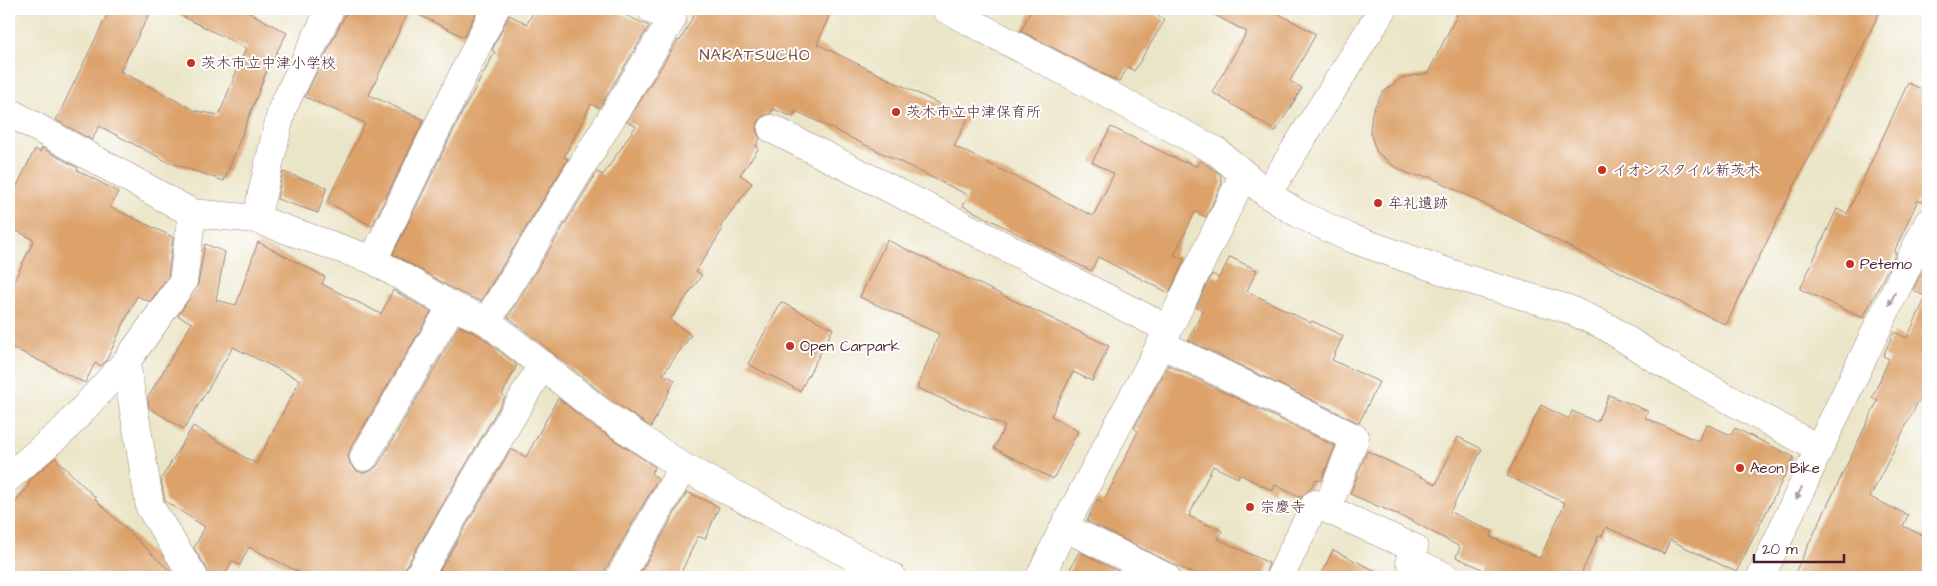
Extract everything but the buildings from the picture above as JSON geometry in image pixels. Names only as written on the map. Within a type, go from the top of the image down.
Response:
[{"type":"street","points":[[256,219],[282,109],[330,9]]},
{"type":"street","points":[[373,260],[495,9]]},
{"type":"street","points":[[487,321],[672,19],[650,9]]},
{"type":"street","points":[[946,9],[1216,151],[1268,194],[1299,214],[1350,238],[1464,278],[1568,309],[1607,327],[1656,359],[1820,449]]},
{"type":"street","points":[[1268,194],[1383,9]]},
{"type":"street","points":[[9,112],[192,213],[256,219],[373,260],[452,306],[487,321],[599,411],[682,467],[892,577]]},
{"type":"street","points":[[772,129],[1355,438],[1327,509]]},
{"type":"street","points":[[1040,577],[1064,527],[1165,337],[1244,174]]},
{"type":"street","points":[[9,477],[64,430],[126,362],[183,282],[192,213]]},
{"type":"street","points":[[1761,577],[1928,223]]},
{"type":"street","points":[[364,458],[452,306]]},
{"type":"street","points":[[126,362],[150,507],[194,577]]},
{"type":"street","points":[[418,577],[542,365]]},
{"type":"street","points":[[620,577],[682,467]]},
{"type":"street","points":[[1280,577],[1315,504],[1414,548],[1406,569],[1446,577]]},
{"type":"street","points":[[1064,527],[1166,577]]},
{"type":"place","name":"茨木市立中津小学校","points":[[191,63]]},
{"type":"place","name":"茨木市立中津保育所","points":[[896,112]]},
{"type":"place","name":"イオンスタイル新茨木","points":[[1602,170]]},
{"type":"place","name":"牟礼遺跡","points":[[1378,203]]},
{"type":"place","name":"Petemo","points":[[1850,264]]},
{"type":"place","name":"Open Carpark","points":[[790,346]]},
{"type":"place","name":"Aeon Bike","points":[[1740,468]]},
{"type":"place","name":"宗慶寺","points":[[1250,507]]},
{"type":"district","name":"NAKATSUCHO","points":[[755,55]]}]
